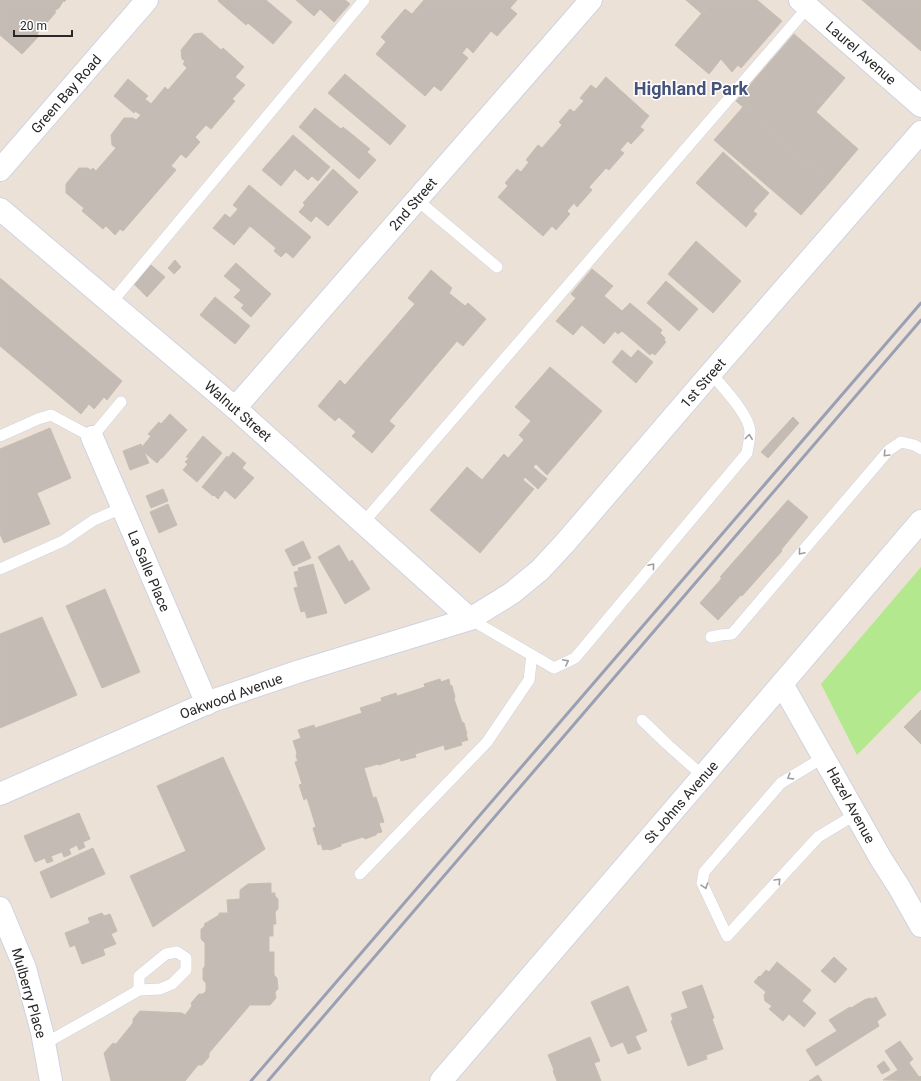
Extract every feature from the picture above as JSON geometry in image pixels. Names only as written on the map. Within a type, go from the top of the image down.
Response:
[{"type":"street","name":"Green Bay Road","points":[[0,170],[147,0]]},
{"type":"street","name":"2nd Street","points":[[235,408],[591,0]]},
{"type":"street","name":"Laurel Avenue","points":[[804,4],[921,106]]},
{"type":"street","name":"1st Street","points":[[470,619],[512,593],[540,570],[921,132]]},
{"type":"street","name":"Walnut Street","points":[[0,209],[235,408],[470,619]]},
{"type":"street","name":"La Salle Place","points":[[92,437],[207,704]]},
{"type":"street","name":"St Johns Avenue","points":[[441,1081],[921,521]]},
{"type":"street","name":"Oakwood Avenue","points":[[0,794],[207,704],[300,672],[470,619]]},
{"type":"street","name":"Hazel Avenue","points":[[782,684],[921,926]]},
{"type":"street","name":"Mulberry Place","points":[[0,908],[25,968],[42,1032],[51,1081]]},
{"type":"lane","points":[[111,303],[364,0]]},
{"type":"lane","points":[[363,523],[804,4]]},
{"type":"lane","points":[[417,200],[497,267]]},
{"type":"lane","points":[[470,619],[554,668],[575,658],[747,453],[750,430],[746,418],[739,406],[711,373]]},
{"type":"lane","points":[[0,436],[38,419],[51,415],[92,437],[121,402]]},
{"type":"lane","points":[[711,637],[732,634],[888,450],[901,442],[914,445],[920,449]]},
{"type":"lane","points":[[0,569],[63,541],[94,520],[122,508]]},
{"type":"lane","points":[[360,874],[487,742],[529,680],[532,655]]},
{"type":"lane","points":[[642,720],[703,776]]},
{"type":"lane","points":[[824,757],[781,783],[704,872],[702,883],[727,936],[818,837],[856,814]]},
{"type":"lane","points":[[44,1044],[139,990]]},
{"type":"green space","points":[[921,567],[921,690],[857,755],[821,684]]},
{"type":"building","points":[[0,0],[66,0],[64,2],[63,1],[59,8],[54,11],[56,12],[37,34],[39,36],[22,54],[0,35]]},
{"type":"building","points":[[266,0],[292,22],[273,44],[248,23],[246,25],[218,1]]},
{"type":"building","points":[[296,0],[345,0],[350,4],[334,22],[320,9],[314,16]]},
{"type":"building","points":[[424,0],[517,0],[510,8],[517,14],[497,36],[491,31],[473,53],[467,47],[462,53],[468,58],[441,91],[434,86],[425,96],[376,54],[386,42],[381,37],[405,9],[412,14]]},
{"type":"building","points":[[686,0],[713,0],[701,13]]},
{"type":"building","points":[[713,0],[757,0],[782,21],[741,68],[738,65],[732,72],[721,59],[709,74],[675,45]]},
{"type":"building","points":[[862,0],[921,0],[921,51]]},
{"type":"building","points":[[202,33],[221,50],[223,48],[244,67],[235,77],[245,85],[232,99],[235,101],[211,129],[206,125],[195,137],[200,142],[186,158],[181,154],[171,166],[176,170],[123,231],[120,229],[115,235],[106,226],[103,229],[82,211],[84,208],[66,193],[66,184],[79,168],[87,168],[91,170],[93,168],[96,171],[116,148],[112,145],[111,135],[124,118],[133,118],[136,120],[141,115],[135,111],[134,113],[114,96],[128,79],[148,96],[145,99],[151,104],[165,87],[168,90],[187,68],[183,64],[185,61],[182,59],[181,50],[194,34]]},
{"type":"building","points":[[794,34],[845,78],[816,112],[858,149],[830,182],[736,101]]},
{"type":"building","points":[[345,74],[406,126],[390,145],[328,93]]},
{"type":"building","points":[[606,77],[649,116],[640,127],[644,130],[631,144],[628,141],[620,150],[624,153],[609,170],[606,168],[589,187],[592,190],[577,207],[574,203],[567,211],[570,214],[556,230],[552,226],[543,236],[498,197],[508,186],[505,183],[517,169],[521,172],[529,162],[526,160],[538,145],[542,148],[562,125],[559,122],[570,109],[574,112],[584,101],[580,98],[591,85],[596,89]]},
{"type":"building","points":[[743,107],[830,182],[801,215],[714,140]]},
{"type":"building","points":[[315,108],[341,129],[343,127],[370,149],[367,152],[376,160],[359,179],[299,127]]},
{"type":"building","points":[[293,135],[330,167],[318,181],[312,176],[308,180],[295,169],[281,186],[262,170]]},
{"type":"building","points":[[723,152],[769,193],[753,211],[757,214],[746,227],[696,183]]},
{"type":"building","points":[[333,169],[358,192],[328,226],[316,216],[311,222],[299,212],[305,205],[303,203]]},
{"type":"building","points":[[249,185],[311,237],[293,258],[286,252],[281,257],[274,251],[276,248],[250,226],[234,245],[213,228],[225,214],[230,218],[238,209],[233,205]]},
{"type":"building","points":[[696,241],[741,281],[713,313],[668,274]]},
{"type":"building","points":[[175,260],[181,267],[174,274],[168,268]]},
{"type":"building","points":[[236,263],[271,294],[251,317],[241,308],[244,305],[234,297],[241,290],[224,276]]},
{"type":"building","points":[[151,265],[165,277],[147,297],[134,284]]},
{"type":"building","points":[[592,269],[613,286],[604,296],[622,311],[630,303],[662,330],[660,333],[665,338],[664,340],[666,342],[655,355],[652,353],[650,355],[622,331],[618,334],[571,294]]},
{"type":"building","points":[[431,270],[452,288],[449,293],[465,306],[468,303],[486,319],[463,346],[457,341],[389,421],[395,426],[372,453],[352,436],[356,432],[339,417],[335,421],[318,406],[340,380],[345,385],[415,304],[408,298]]},
{"type":"building","points":[[0,278],[122,381],[107,400],[104,397],[94,409],[89,404],[81,414],[0,346]]},
{"type":"building","points":[[666,281],[698,309],[679,331],[647,303]]},
{"type":"building","points":[[215,297],[250,326],[235,344],[200,315]]},
{"type":"building","points":[[576,298],[615,331],[604,344],[582,325],[573,335],[556,321]]},
{"type":"building","points":[[622,350],[631,358],[638,350],[653,362],[636,383],[612,362]]},
{"type":"building","points":[[550,367],[602,411],[547,475],[536,464],[533,467],[547,479],[538,489],[525,477],[523,480],[534,489],[480,553],[430,510],[467,467],[482,480],[504,454],[508,458],[524,440],[519,435],[531,421],[515,407]]},
{"type":"building","points":[[170,414],[187,430],[157,463],[144,452],[149,463],[130,470],[123,451],[141,444],[142,447],[151,436],[148,434],[159,422],[161,424]]},
{"type":"building","points":[[793,417],[799,423],[768,458],[761,452]]},
{"type":"building","points":[[50,428],[71,478],[37,493],[50,524],[4,543],[0,534],[0,449]]},
{"type":"building","points":[[203,436],[222,453],[197,482],[183,470],[188,464],[185,462],[189,458],[186,457]]},
{"type":"building","points":[[233,452],[246,463],[242,468],[254,478],[235,499],[225,490],[218,499],[202,487],[227,456],[228,458]]},
{"type":"building","points":[[163,489],[168,501],[151,508],[146,496]]},
{"type":"building","points":[[788,500],[808,517],[781,550],[782,551],[742,596],[741,595],[718,620],[700,603],[722,578],[720,577]]},
{"type":"building","points":[[168,504],[177,525],[159,533],[150,512]]},
{"type":"building","points":[[303,541],[311,558],[293,566],[285,550]]},
{"type":"building","points":[[339,545],[349,562],[352,560],[370,589],[345,604],[318,557]]},
{"type":"building","points":[[313,564],[327,613],[307,618],[305,611],[301,612],[294,588],[298,587],[294,572],[299,571],[298,568]]},
{"type":"building","points":[[105,589],[140,672],[102,688],[66,606]]},
{"type":"building","points":[[42,617],[77,695],[0,728],[0,634]]},
{"type":"building","points":[[440,679],[441,682],[449,679],[455,697],[454,699],[462,722],[464,723],[468,740],[461,742],[462,745],[445,750],[444,745],[415,754],[416,757],[401,761],[400,758],[364,768],[373,798],[376,797],[384,822],[379,823],[382,832],[365,839],[363,837],[341,844],[341,846],[330,850],[323,850],[321,844],[318,845],[313,828],[316,827],[307,798],[304,800],[299,785],[302,784],[295,762],[298,761],[293,741],[301,738],[298,730],[314,725],[315,728],[362,713],[360,708],[382,701],[381,698],[396,693],[397,696],[425,687],[424,684]]},
{"type":"building","points":[[921,710],[921,744],[904,727]]},
{"type":"building","points":[[223,757],[265,849],[153,927],[130,876],[186,851],[157,786]]},
{"type":"building","points":[[79,813],[90,839],[83,842],[85,847],[79,850],[77,845],[69,849],[71,854],[64,857],[62,852],[51,856],[53,861],[47,863],[45,858],[35,862],[24,836]]},
{"type":"building","points":[[93,848],[105,874],[51,898],[40,872]]},
{"type":"building","points":[[271,883],[271,893],[275,893],[275,896],[278,899],[278,909],[275,912],[276,924],[273,924],[273,936],[269,936],[269,952],[274,952],[274,975],[277,978],[278,989],[275,992],[276,998],[270,1005],[250,1005],[209,1053],[209,1057],[202,1065],[198,1065],[185,1081],[111,1081],[104,1053],[113,1043],[116,1044],[133,1023],[133,1019],[140,1011],[182,1013],[185,1015],[192,1006],[191,1003],[199,994],[203,994],[206,991],[206,983],[203,980],[203,969],[205,966],[205,943],[201,939],[201,929],[204,927],[205,923],[219,915],[219,913],[228,913],[227,900],[240,899],[240,890],[248,884]]},
{"type":"building","points":[[102,913],[104,916],[110,914],[117,931],[111,934],[116,944],[103,949],[105,955],[82,964],[75,945],[70,947],[65,933],[90,923],[88,918]]},
{"type":"building","points":[[834,957],[847,969],[835,983],[821,971]]},
{"type":"building","points":[[777,962],[811,990],[802,1001],[816,1013],[804,1027],[789,1014],[783,1021],[769,1009],[772,1006],[765,1001],[764,995],[766,992],[754,982],[766,970],[769,972]]},
{"type":"building","points":[[702,985],[723,1049],[706,1055],[707,1059],[688,1066],[671,1021],[673,1020],[671,1014],[688,1008],[682,992]]},
{"type":"building","points":[[628,986],[647,1031],[635,1036],[641,1049],[628,1054],[623,1042],[611,1047],[591,1002]]},
{"type":"building","points":[[876,997],[886,1015],[877,1021],[879,1026],[816,1066],[806,1050],[837,1031],[829,1020],[864,1000]]},
{"type":"building","points":[[590,1037],[600,1061],[594,1063],[601,1081],[557,1081],[548,1055]]},
{"type":"building","points":[[900,1041],[913,1059],[909,1063],[919,1077],[921,1077],[921,1081],[883,1080],[898,1070],[885,1051]]},
{"type":"building","points":[[884,1061],[890,1070],[882,1074],[877,1066]]},
{"type":"building","points":[[818,1075],[822,1081],[809,1081]]},
{"type":"railway","points":[[251,1081],[921,303]]},
{"type":"railway","points":[[268,1081],[921,320]]},
{"type":"district","name":"Highland Park","points":[[691,89]]}]
